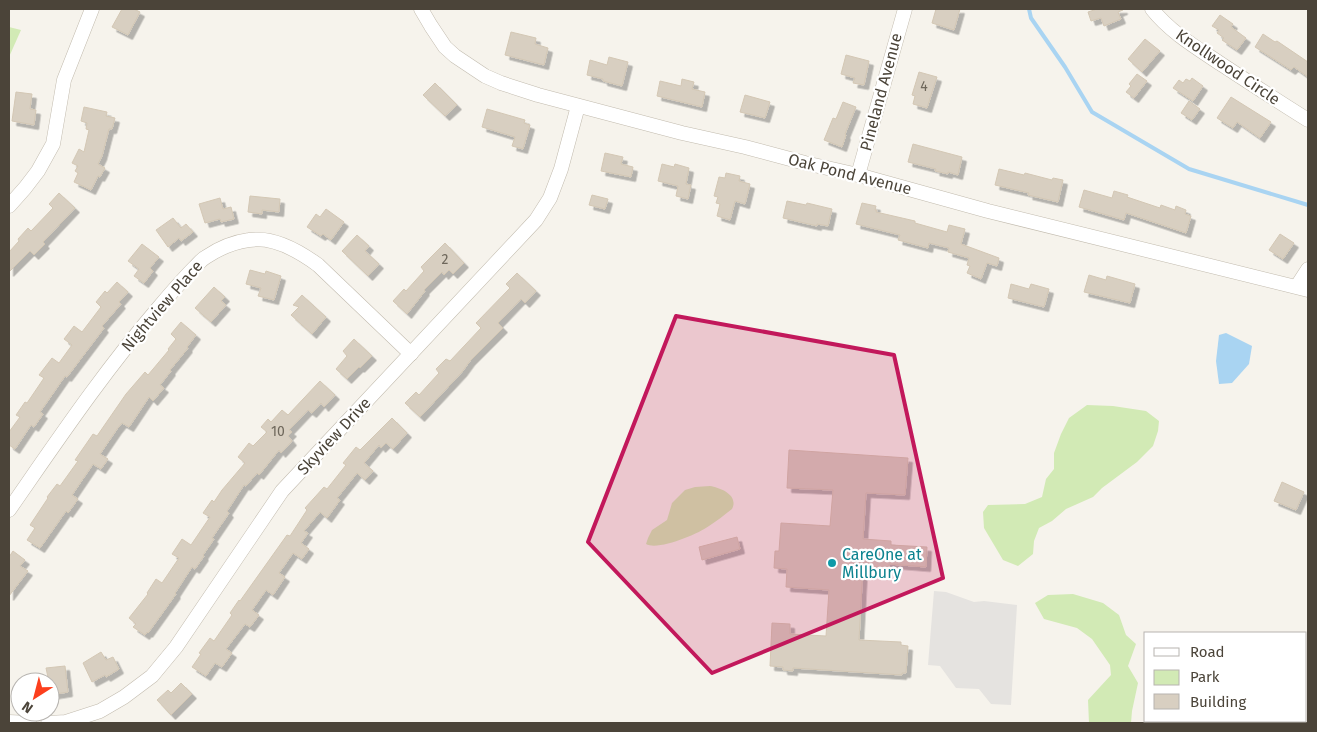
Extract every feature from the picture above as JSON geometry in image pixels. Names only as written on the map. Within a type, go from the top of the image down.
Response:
[{"type":"street","points":[[9,206],[38,171],[54,144],[64,80],[92,9]]},
{"type":"street","name":"Oak Pond Avenue","points":[[421,9],[445,48],[475,70],[501,83],[578,106],[682,133],[745,146],[988,211],[1303,288]]},
{"type":"street","name":"Pineland Avenue","points":[[858,175],[905,9]]},
{"type":"street","name":"Knollwood Circle","points":[[1152,9],[1168,25],[1194,45],[1308,120]]},
{"type":"street","name":"Skyview Drive","points":[[48,723],[66,722],[100,711],[124,697],[152,676],[176,648],[282,491],[536,220],[550,198],[559,176],[578,106]]},
{"type":"street","name":"Nightview Place","points":[[9,510],[86,399],[132,339],[186,276],[205,257],[228,245],[249,240],[265,240],[302,254],[318,265],[410,354]]},
{"type":"street","points":[[1303,288],[1308,269]]},
{"type":"street","points":[[9,722],[29,723]]},
{"type":"highlighted area","points":[[676,316],[894,355],[943,578],[712,673],[588,542]]},
{"type":"green space","points":[[9,27],[21,30],[9,57]]},
{"type":"green space","points":[[1087,405],[1113,406],[1146,411],[1159,421],[1153,446],[1137,462],[1093,497],[1066,509],[1052,521],[1039,528],[1034,541],[1033,554],[1018,566],[1003,560],[984,528],[983,512],[988,505],[1025,504],[1042,497],[1046,479],[1054,469],[1054,453],[1061,434],[1069,418]]},
{"type":"green space","points":[[710,486],[724,490],[731,496],[734,504],[732,509],[709,526],[687,537],[659,545],[652,546],[646,544],[652,530],[667,520],[672,503],[685,490]]},
{"type":"green space","points":[[1073,594],[1103,603],[1119,615],[1126,635],[1136,644],[1128,666],[1138,683],[1131,723],[1089,723],[1088,700],[1111,675],[1110,665],[1092,639],[1077,628],[1044,619],[1035,603],[1048,595]]},
{"type":"shaded area","points":[[934,591],[946,592],[974,602],[984,601],[1017,605],[1011,705],[991,704],[979,689],[956,688],[940,666],[928,665]]},
{"type":"water","points":[[1226,333],[1252,346],[1249,364],[1232,383],[1219,384],[1216,361],[1219,335]]},
{"type":"building","points":[[122,9],[134,9],[140,12],[128,35],[112,27]]},
{"type":"building","points":[[936,9],[960,9],[954,30],[932,23]]},
{"type":"building","points":[[1097,9],[1123,10],[1118,12],[1121,19],[1104,26],[1101,18],[1091,21],[1088,12]]},
{"type":"building","points":[[1220,15],[1233,24],[1231,27],[1246,38],[1237,50],[1222,40],[1224,38],[1217,33],[1219,30],[1212,26]]},
{"type":"building","points":[[511,32],[536,38],[535,44],[548,48],[544,65],[505,55]]},
{"type":"building","points":[[1263,34],[1308,62],[1308,77],[1294,67],[1291,70],[1255,47]]},
{"type":"building","points":[[1145,39],[1160,51],[1142,72],[1128,59]]},
{"type":"building","points":[[846,55],[869,61],[864,85],[853,83],[855,78],[841,74]]},
{"type":"building","points":[[609,57],[628,62],[622,86],[587,75],[590,60],[607,65]]},
{"type":"building","points":[[919,72],[937,77],[927,108],[913,104],[915,96],[912,95]]},
{"type":"building","points":[[1137,74],[1147,81],[1134,98],[1126,92],[1131,86],[1129,84]]},
{"type":"building","points":[[1192,78],[1203,86],[1193,101],[1173,88],[1179,80],[1183,83],[1186,79],[1190,81]]},
{"type":"building","points":[[682,79],[694,82],[692,89],[705,92],[702,107],[657,96],[660,81],[681,86]]},
{"type":"building","points":[[435,83],[457,105],[445,116],[423,95]]},
{"type":"building","points":[[16,92],[32,94],[30,109],[36,110],[34,125],[12,121]]},
{"type":"building","points":[[745,95],[770,102],[765,118],[740,112]]},
{"type":"building","points":[[1231,97],[1271,122],[1260,138],[1237,122],[1233,128],[1217,118]]},
{"type":"building","points":[[1189,101],[1200,109],[1192,120],[1181,113]]},
{"type":"building","points":[[843,102],[856,107],[842,147],[824,140],[833,118],[836,119]]},
{"type":"building","points":[[84,107],[107,112],[106,116],[115,118],[112,129],[109,129],[98,164],[105,168],[100,177],[98,176],[91,190],[74,182],[78,173],[75,171],[78,166],[72,163],[79,149],[84,152],[89,130],[86,129],[87,123],[81,121]]},
{"type":"building","points":[[487,109],[525,120],[524,123],[530,125],[523,149],[512,146],[515,137],[482,127]]},
{"type":"building","points":[[913,144],[962,157],[958,175],[935,171],[936,169],[908,162]]},
{"type":"building","points":[[605,153],[623,157],[621,164],[633,167],[631,177],[601,171]]},
{"type":"building","points":[[662,164],[674,167],[675,164],[689,168],[686,184],[691,185],[688,199],[676,196],[678,186],[658,181]]},
{"type":"building","points":[[999,169],[1052,180],[1053,178],[1063,180],[1058,202],[995,185]]},
{"type":"building","points":[[726,173],[740,176],[739,181],[750,184],[745,204],[735,201],[730,220],[717,216],[720,204],[716,203],[718,197],[714,196],[719,177],[725,178]]},
{"type":"building","points":[[1084,190],[1112,198],[1114,191],[1160,208],[1161,205],[1175,210],[1176,206],[1186,210],[1185,214],[1191,216],[1186,233],[1126,213],[1124,220],[1079,207]]},
{"type":"building","points":[[59,193],[75,208],[43,242],[45,244],[34,255],[30,251],[9,272],[9,252],[28,228],[31,231],[53,208],[49,204]]},
{"type":"building","points":[[592,195],[608,199],[605,209],[589,205]]},
{"type":"building","points":[[250,196],[280,199],[279,212],[262,210],[262,214],[248,212]]},
{"type":"building","points":[[220,198],[223,209],[231,207],[234,219],[221,222],[220,219],[205,223],[199,204]]},
{"type":"building","points":[[787,201],[806,205],[807,203],[832,209],[828,226],[817,224],[817,226],[783,218]]},
{"type":"building","points":[[862,203],[876,206],[876,212],[915,221],[915,223],[947,232],[949,225],[965,229],[961,244],[999,258],[997,266],[987,263],[981,279],[967,273],[970,266],[967,265],[969,258],[948,252],[949,248],[929,243],[928,248],[898,240],[900,235],[856,224]]},
{"type":"building","points":[[326,209],[344,222],[331,240],[307,227],[316,214],[320,217]]},
{"type":"building","points":[[173,218],[181,228],[186,224],[193,232],[181,241],[179,238],[168,247],[156,230]]},
{"type":"building","points":[[1280,234],[1294,243],[1283,259],[1269,250]]},
{"type":"building","points":[[357,235],[369,246],[365,251],[379,264],[368,276],[342,251]]},
{"type":"building","points":[[445,243],[464,263],[453,274],[449,270],[444,275],[442,272],[424,290],[407,314],[393,301],[404,289],[406,291],[424,271],[421,267]]},
{"type":"building","points":[[142,244],[159,257],[150,268],[153,271],[144,283],[134,276],[139,269],[128,261]]},
{"type":"building","points":[[250,270],[265,274],[266,271],[281,276],[274,300],[258,296],[261,288],[246,284]]},
{"type":"building","points":[[517,273],[536,291],[525,303],[521,299],[498,323],[503,328],[470,361],[420,417],[405,403],[416,392],[419,395],[439,373],[436,369],[446,359],[450,361],[481,328],[476,323],[510,288],[506,284]]},
{"type":"building","points":[[1089,275],[1106,280],[1107,276],[1135,284],[1130,303],[1084,292]]},
{"type":"building","points":[[117,282],[128,292],[119,302],[121,304],[102,326],[104,328],[67,377],[65,376],[40,412],[43,414],[34,427],[31,425],[15,449],[9,445],[9,432],[20,417],[16,415],[25,402],[27,403],[44,378],[39,375],[52,358],[59,363],[72,345],[64,339],[74,326],[82,332],[101,307],[96,302],[105,291],[107,293]]},
{"type":"building","points":[[1011,284],[1029,289],[1031,284],[1049,289],[1044,307],[1008,298]]},
{"type":"building","points":[[214,287],[225,297],[221,301],[226,305],[211,322],[195,308]]},
{"type":"building","points":[[302,295],[326,317],[312,334],[291,315],[299,307],[293,305]]},
{"type":"building","points":[[181,322],[196,335],[160,385],[164,388],[153,401],[149,397],[129,427],[122,423],[117,429],[100,454],[108,459],[101,469],[93,464],[72,495],[78,499],[68,513],[66,511],[40,548],[27,540],[35,528],[30,525],[47,497],[57,484],[60,486],[78,461],[75,460],[93,434],[97,436],[126,394],[145,372],[148,375],[169,350],[176,339],[171,334]]},
{"type":"building","points":[[354,339],[372,356],[347,379],[336,369],[347,356],[343,351]]},
{"type":"building","points":[[320,381],[335,395],[324,407],[321,403],[312,413],[308,410],[289,430],[292,432],[288,436],[292,441],[281,453],[279,450],[259,475],[257,473],[246,486],[244,485],[227,511],[229,513],[212,538],[214,539],[204,556],[195,569],[192,567],[176,594],[148,633],[145,635],[133,627],[136,624],[129,618],[148,594],[156,579],[162,583],[179,558],[172,554],[182,539],[191,545],[210,517],[203,513],[245,463],[238,457],[249,443],[253,446],[267,432],[261,427],[268,419],[271,422],[282,410],[288,415]]},
{"type":"building","points":[[392,418],[407,433],[393,449],[386,443],[381,448],[379,445],[364,463],[373,471],[365,480],[357,473],[337,498],[340,500],[327,518],[320,512],[304,531],[308,533],[301,543],[309,549],[302,559],[293,553],[279,573],[285,577],[273,595],[266,590],[252,610],[259,615],[250,627],[245,624],[226,649],[232,653],[222,667],[215,663],[206,676],[192,667],[210,638],[214,641],[232,615],[230,613],[287,535],[290,536],[307,510],[305,508],[324,487],[327,489],[346,465],[343,463],[356,447],[360,450]]},
{"type":"building","name":"CareOne at Millbury","points":[[789,450],[908,458],[905,495],[866,493],[863,539],[891,541],[891,545],[927,547],[926,567],[889,564],[889,568],[863,566],[859,640],[901,642],[901,645],[908,646],[906,673],[902,673],[902,675],[793,668],[793,671],[783,670],[783,667],[770,666],[772,623],[790,624],[790,634],[826,636],[829,590],[786,587],[787,569],[774,568],[775,551],[779,551],[781,523],[830,526],[833,490],[787,488]]},
{"type":"building","points":[[1282,482],[1304,492],[1296,510],[1274,501]]},
{"type":"building","points":[[737,537],[740,549],[702,560],[699,547]]},
{"type":"building","points":[[13,551],[25,560],[20,566],[28,571],[9,596],[9,557]]},
{"type":"building","points":[[101,652],[106,660],[113,657],[119,669],[106,677],[105,675],[92,682],[83,663]]},
{"type":"building","points":[[65,666],[68,692],[60,693],[60,672],[47,672],[46,668]]},
{"type":"building","points":[[181,683],[192,694],[171,715],[157,700],[168,690],[171,693]]},
{"type":"waterway","points":[[1029,9],[1031,18],[1065,67],[1092,112],[1189,169],[1308,205]]},
{"type":"place","name":"CareOne at Millbury","points":[[832,563]]}]
